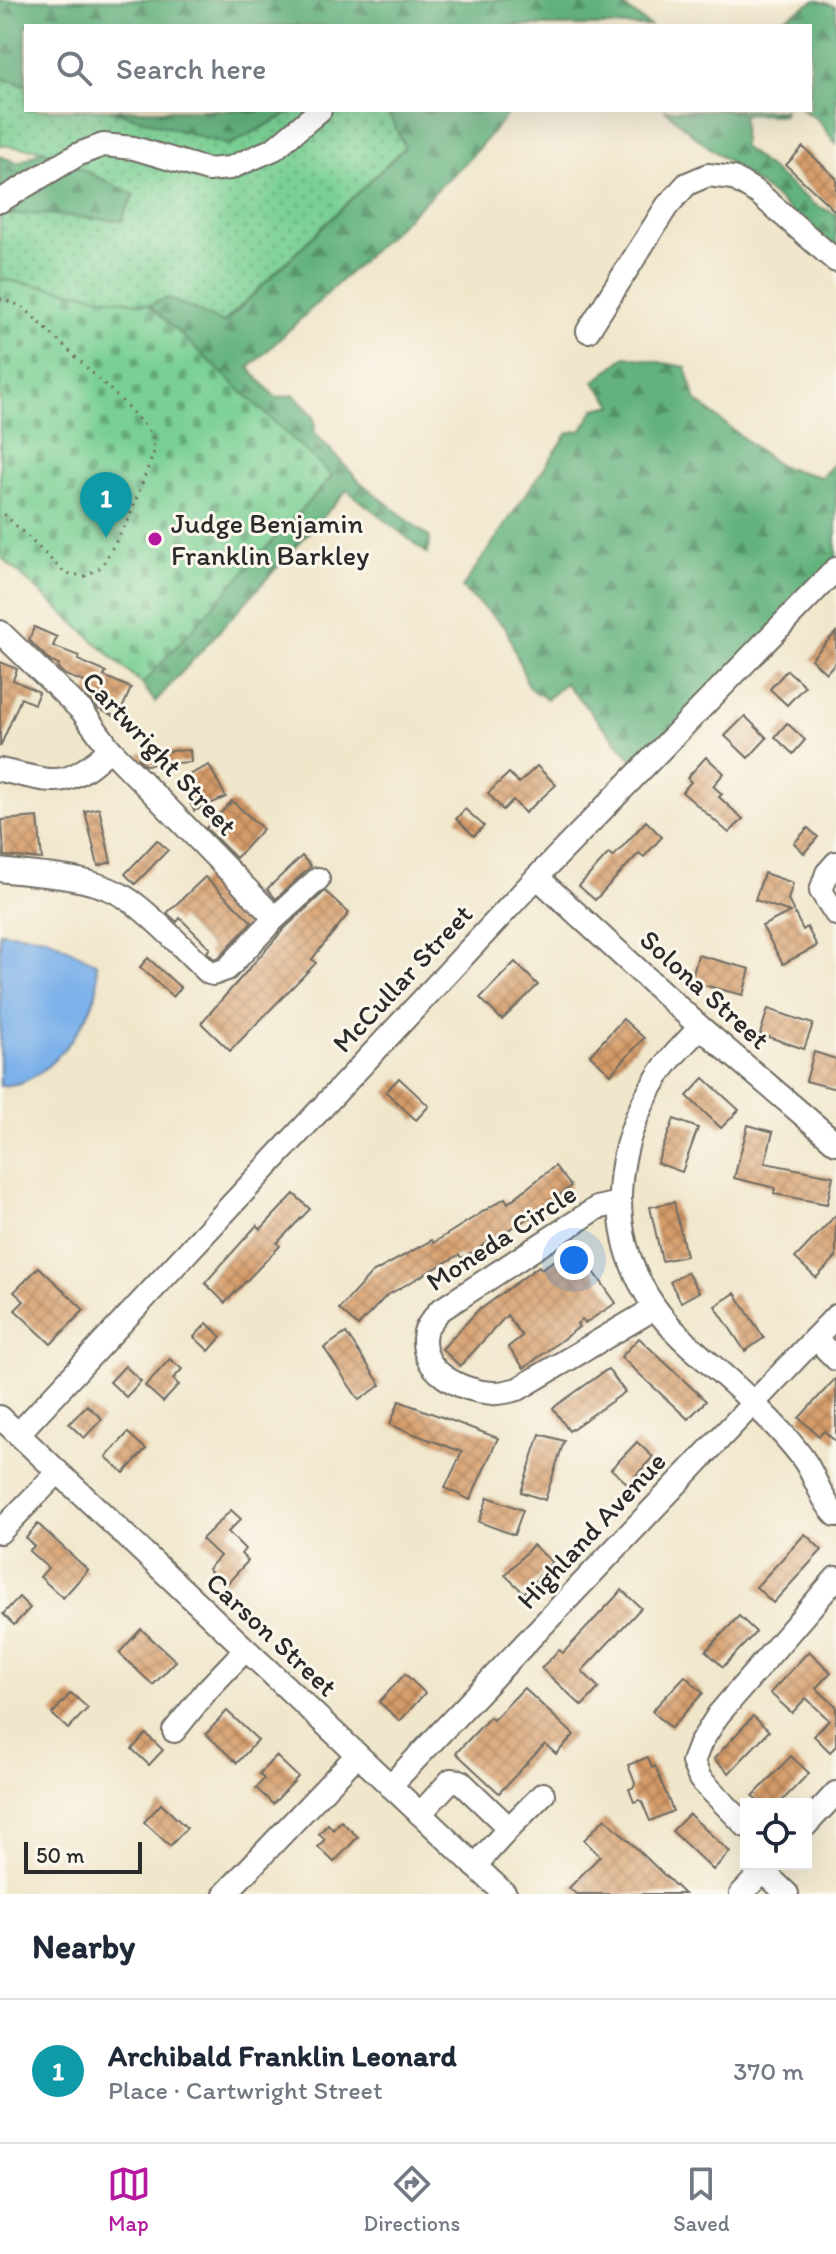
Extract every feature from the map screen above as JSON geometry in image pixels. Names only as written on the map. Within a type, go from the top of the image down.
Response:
[{"type":"street","points":[[0,201],[79,154],[103,145],[134,148],[208,170],[230,168],[274,149],[318,112]]},
{"type":"street","points":[[588,331],[667,206],[687,184],[708,175],[733,178],[758,193],[836,261]]},
{"type":"street","name":"McCullar Street","points":[[18,1434],[537,877],[836,569]]},
{"type":"street","name":"Cartwright Street","points":[[0,632],[82,711],[110,749],[275,918]]},
{"type":"street","points":[[0,770],[53,781],[72,779],[110,749]]},
{"type":"street","points":[[836,863],[827,873],[821,891],[836,914]]},
{"type":"street","points":[[0,870],[77,880],[116,893],[132,902],[213,974],[227,969],[275,918],[318,879]]},
{"type":"street","name":"Solona Street","points":[[537,877],[700,1027],[836,1143]]},
{"type":"street","points":[[700,1027],[662,1069],[634,1124],[621,1168],[619,1203],[625,1238],[638,1280],[655,1308],[683,1339],[752,1402],[805,1461],[836,1515]]},
{"type":"street","name":"Moneda Circle","points":[[619,1203],[597,1208],[439,1311],[425,1331],[425,1352],[435,1371],[455,1384],[493,1393],[518,1389],[655,1308]]},
{"type":"street","name":"Highland Avenue","points":[[390,1786],[836,1316]]},
{"type":"street","points":[[815,1338],[836,1359]]},
{"type":"street","name":"Carson Street","points":[[0,1417],[505,1894]]},
{"type":"street","points":[[0,1532],[58,1472]]},
{"type":"street","points":[[740,1820],[700,1779],[693,1762],[700,1744],[718,1715],[836,1578]]},
{"type":"street","points":[[174,1731],[245,1650]]},
{"type":"street","points":[[225,1894],[357,1755]]},
{"type":"street","points":[[420,1814],[451,1780],[458,1779],[509,1828]]},
{"type":"street","points":[[812,1819],[836,1793]]},
{"type":"street","points":[[475,1866],[543,1794]]},
{"type":"street","points":[[741,1894],[763,1870]]},
{"type":"street","points":[[768,1870],[787,1894]]},
{"type":"path","points":[[0,299],[22,306],[121,400],[152,434],[154,452],[128,521],[101,567],[85,576],[65,573],[0,510]]},
{"type":"green space","points":[[0,0],[615,0],[647,24],[24,24],[24,84],[0,78]]},
{"type":"green space","points":[[816,0],[835,6],[836,144],[817,119],[805,112],[812,112],[812,24],[774,24]]},
{"type":"green space","points":[[0,78],[24,84],[24,112],[117,112],[229,145],[291,112],[386,112],[405,147],[223,323],[168,298],[149,305],[0,279],[0,215],[46,214],[43,150],[0,145]]},
{"type":"green space","points":[[117,112],[291,112],[229,145]]},
{"type":"green space","points":[[386,112],[509,112],[469,159],[249,368],[276,398],[294,395],[314,416],[315,433],[359,481],[430,538],[428,554],[347,490],[155,702],[142,684],[332,476],[149,305],[168,298],[224,323],[405,147]]},
{"type":"green space","points":[[667,112],[784,112],[783,115],[743,114],[743,147],[815,205],[836,214],[836,254],[776,198]]},
{"type":"green space","points":[[43,150],[134,195],[121,221],[46,214],[0,215],[0,156],[18,163]]},
{"type":"green space","points":[[0,279],[149,305],[332,476],[142,684],[0,556]]},
{"type":"green space","points":[[626,356],[686,367],[696,401],[779,466],[821,477],[836,462],[836,569],[641,769],[565,683],[547,699],[529,688],[506,628],[462,588],[568,433],[582,430],[595,409],[614,405],[594,382]]},
{"type":"water","points":[[0,932],[46,937],[96,963],[97,989],[87,1016],[56,1058],[31,1078],[0,1086]]},
{"type":"building","points":[[803,147],[836,178],[836,212],[786,165]]},
{"type":"building","points":[[34,627],[57,637],[53,646],[79,656],[78,660],[106,672],[104,676],[131,688],[118,718],[98,709],[85,695],[90,684],[65,675],[58,668],[59,665],[51,662],[29,640]]},
{"type":"building","points":[[836,632],[836,662],[826,673],[811,659]]},
{"type":"building","points":[[0,662],[17,669],[13,680],[39,692],[34,704],[21,698],[0,747]]},
{"type":"building","points":[[787,670],[805,686],[787,705],[770,689]]},
{"type":"building","points":[[745,716],[767,738],[748,758],[725,736]]},
{"type":"building","points":[[787,723],[805,740],[793,754],[775,737]]},
{"type":"building","points":[[190,750],[191,762],[145,765],[139,759],[139,753]]},
{"type":"building","points":[[706,757],[724,773],[713,786],[722,794],[719,797],[743,819],[729,833],[682,792],[691,782],[687,778]]},
{"type":"building","points":[[209,765],[226,797],[194,811],[180,779]]},
{"type":"building","points":[[537,766],[556,785],[525,813],[513,800],[503,810],[488,793],[509,773],[519,783]]},
{"type":"building","points":[[232,801],[263,829],[236,858],[206,828]]},
{"type":"building","points":[[99,808],[111,862],[98,866],[85,811]]},
{"type":"building","points":[[465,809],[484,826],[474,836],[456,819]]},
{"type":"building","points":[[38,817],[42,859],[4,856],[2,820]]},
{"type":"building","points":[[646,821],[662,837],[644,857],[639,853],[595,900],[579,886],[609,853],[613,857]]},
{"type":"building","points":[[808,828],[818,837],[804,853],[794,843]]},
{"type":"building","points":[[157,840],[168,850],[135,884],[125,874]]},
{"type":"building","points":[[302,856],[311,866],[276,899],[267,889]]},
{"type":"building","points":[[764,873],[793,883],[788,900],[803,930],[807,927],[817,946],[783,964],[762,926],[790,912],[755,900]]},
{"type":"building","points":[[205,877],[252,922],[214,959],[207,952],[210,948],[180,918],[177,922],[167,913]]},
{"type":"building","points":[[325,891],[349,913],[312,959],[316,963],[230,1051],[201,1023],[285,928]]},
{"type":"building","points":[[698,955],[750,969],[743,995],[691,982]]},
{"type":"building","points":[[148,958],[181,988],[173,997],[140,967]]},
{"type":"building","points":[[515,962],[538,985],[502,1020],[480,998]]},
{"type":"building","points":[[768,1009],[813,1024],[804,1049],[760,1034]]},
{"type":"building","points":[[623,1019],[644,1038],[611,1074],[590,1055]]},
{"type":"building","points":[[814,1052],[836,1059],[836,1089],[806,1081]]},
{"type":"building","points":[[399,1078],[429,1106],[416,1120],[386,1092]]},
{"type":"building","points":[[704,1078],[739,1110],[721,1128],[687,1096]]},
{"type":"building","points":[[674,1119],[698,1128],[682,1172],[657,1163]]},
{"type":"building","points":[[748,1125],[773,1132],[765,1163],[833,1176],[827,1204],[774,1194],[775,1188],[734,1178]]},
{"type":"building","points":[[555,1166],[571,1186],[535,1214],[462,1258],[459,1255],[386,1296],[358,1326],[339,1309],[372,1273],[432,1240],[433,1243],[505,1198],[508,1203]]},
{"type":"building","points":[[294,1194],[310,1209],[277,1243],[280,1246],[225,1303],[205,1283],[257,1225],[261,1229]]},
{"type":"building","points":[[674,1202],[686,1256],[662,1261],[650,1207]]},
{"type":"building","points":[[836,1215],[836,1257],[816,1278],[795,1258]]},
{"type":"building","points":[[576,1246],[616,1303],[585,1323],[582,1320],[577,1324],[579,1327],[524,1368],[508,1347],[522,1336],[507,1315],[460,1366],[442,1349],[480,1308],[539,1266],[541,1269]]},
{"type":"building","points":[[39,1267],[84,1310],[51,1344],[15,1310],[24,1301],[14,1292]]},
{"type":"building","points":[[687,1272],[699,1292],[681,1302],[670,1282]]},
{"type":"building","points":[[735,1293],[764,1338],[745,1351],[715,1306]]},
{"type":"building","points":[[207,1323],[221,1337],[209,1351],[194,1337]]},
{"type":"building","points":[[346,1333],[381,1385],[359,1400],[324,1348]]},
{"type":"building","points":[[639,1338],[706,1401],[688,1419],[621,1357]]},
{"type":"building","points":[[170,1359],[182,1369],[173,1379],[179,1385],[163,1402],[145,1386]]},
{"type":"building","points":[[125,1366],[141,1381],[126,1397],[110,1382]]},
{"type":"building","points":[[608,1369],[625,1392],[569,1431],[553,1408]]},
{"type":"building","points":[[836,1378],[836,1442],[824,1431],[819,1436],[799,1418]]},
{"type":"building","points":[[399,1401],[498,1438],[470,1500],[445,1488],[462,1452],[390,1425]]},
{"type":"building","points":[[87,1405],[102,1419],[84,1438],[69,1424]]},
{"type":"building","points":[[128,1433],[146,1449],[124,1473],[106,1457]]},
{"type":"building","points":[[540,1434],[564,1441],[545,1500],[521,1492]]},
{"type":"building","points":[[637,1442],[653,1457],[628,1484],[611,1469]]},
{"type":"building","points":[[488,1497],[523,1510],[514,1535],[479,1522]]},
{"type":"building","points":[[231,1510],[241,1519],[228,1532],[245,1549],[241,1554],[248,1561],[225,1586],[208,1569],[220,1556],[202,1539]]},
{"type":"building","points":[[38,1524],[88,1570],[63,1598],[40,1577],[48,1568],[29,1551],[34,1546],[26,1538]]},
{"type":"building","points":[[805,1534],[822,1550],[773,1603],[756,1587]]},
{"type":"building","points":[[533,1545],[552,1562],[524,1593],[505,1575]]},
{"type":"building","points":[[622,1590],[641,1608],[582,1671],[599,1688],[582,1706],[541,1668],[559,1650],[563,1653]]},
{"type":"building","points":[[19,1597],[30,1608],[14,1625],[3,1614]]},
{"type":"building","points":[[739,1616],[756,1632],[723,1667],[706,1651]]},
{"type":"building","points":[[141,1629],[176,1661],[153,1685],[119,1653]]},
{"type":"building","points":[[809,1651],[831,1672],[816,1688],[836,1706],[836,1746],[830,1752],[814,1736],[829,1720],[806,1698],[792,1713],[770,1693]]},
{"type":"building","points":[[405,1674],[425,1693],[400,1721],[379,1702]]},
{"type":"building","points":[[685,1676],[703,1693],[671,1728],[652,1711]]},
{"type":"building","points":[[524,1688],[574,1735],[556,1754],[545,1744],[499,1793],[456,1753],[490,1717],[493,1720]]},
{"type":"building","points":[[71,1693],[88,1708],[68,1729],[52,1714]]},
{"type":"building","points":[[227,1711],[258,1740],[237,1763],[206,1734]]},
{"type":"building","points":[[753,1716],[769,1731],[729,1773],[714,1759]]},
{"type":"building","points":[[146,1734],[163,1750],[149,1765],[132,1749]]},
{"type":"building","points":[[276,1756],[298,1777],[273,1804],[256,1788],[264,1779],[259,1774]]},
{"type":"building","points":[[791,1756],[809,1773],[785,1798],[753,1796]]},
{"type":"building","points":[[648,1757],[652,1768],[655,1766],[673,1811],[650,1821],[642,1802],[634,1802],[629,1789],[635,1783],[628,1765]]},
{"type":"building","points":[[161,1804],[187,1828],[170,1846],[144,1822]]},
{"type":"building","points":[[689,1814],[730,1852],[713,1870],[672,1831]]},
{"type":"building","points":[[605,1818],[684,1894],[576,1894],[569,1888],[600,1856],[584,1840]]},
{"type":"building","points":[[341,1821],[358,1837],[334,1862],[318,1847],[325,1839],[319,1834],[328,1824],[333,1830]]},
{"type":"place","name":"Archibald Franklin Leonard","points":[[106,538]]},
{"type":"place","name":"Judge Benjamin Franklin Barkley","points":[[155,539]]}]
